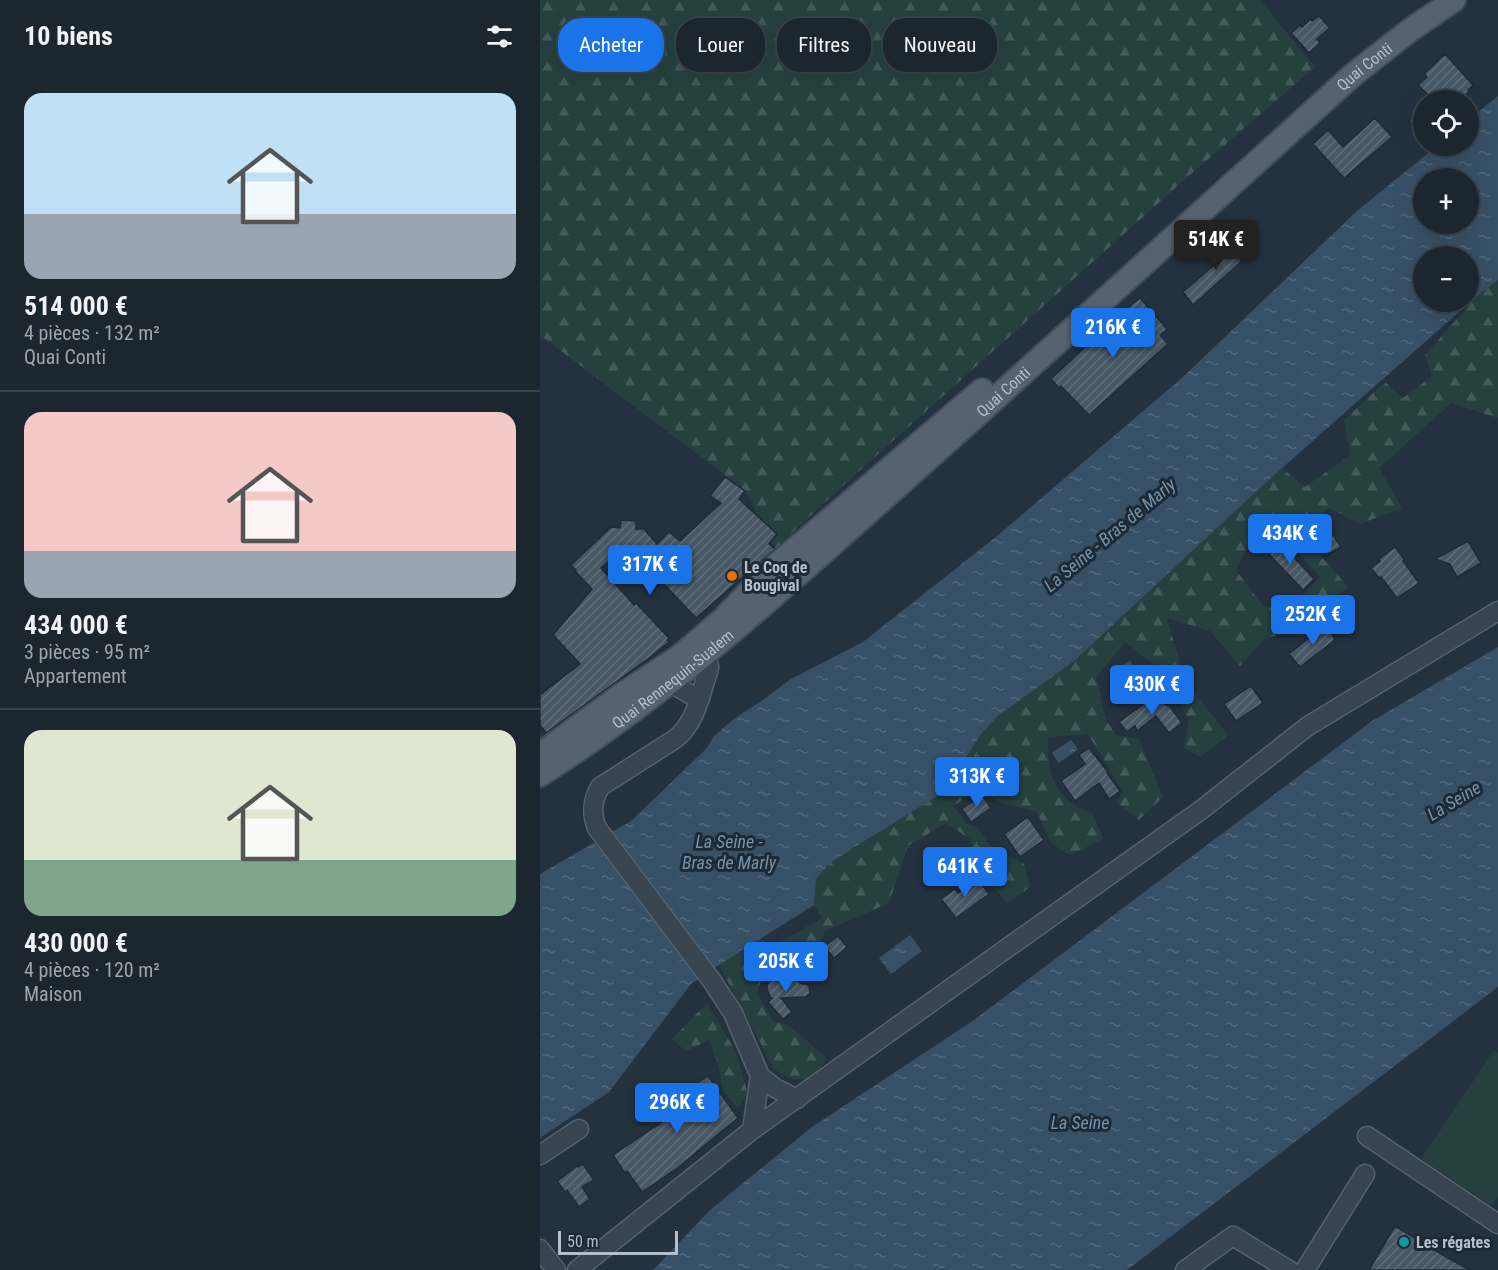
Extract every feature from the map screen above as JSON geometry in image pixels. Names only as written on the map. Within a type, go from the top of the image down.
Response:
[{"type":"main road","name":"Quai Conti","points":[[791,567],[1350,58],[1428,0]]},
{"type":"main road","name":"Quai Conti","points":[[791,567],[1354,74],[1409,31],[1454,0]]},
{"type":"main road","name":"Quai Rennequin-Sualem","points":[[540,776],[588,745],[666,674],[699,650],[730,634],[791,567]]},
{"type":"main road","name":"Quai Rennequin-Sualem","points":[[540,754],[624,693],[666,674]]},
{"type":"street","points":[[576,1270],[752,1130],[1201,810],[1308,726],[1498,611]]},
{"type":"street","points":[[699,650],[709,668],[690,722],[683,732],[600,787],[594,797],[592,809],[594,820],[597,828],[734,1013],[760,1076],[775,1089],[797,1099]]},
{"type":"street","points":[[666,674],[678,689],[700,699]]},
{"type":"street","points":[[752,1130],[760,1076]]},
{"type":"street","points":[[540,1155],[579,1129]]},
{"type":"street","points":[[1367,1136],[1498,1224]]},
{"type":"street","points":[[1305,1270],[1365,1174]]},
{"type":"street","points":[[1196,1268],[1233,1236],[1289,1270]]},
{"type":"street","points":[[540,1249],[556,1270]]},
{"type":"green space","points":[[540,0],[1260,0],[1315,67],[1191,174],[775,549],[746,491],[540,335]]},
{"type":"green space","points":[[1498,280],[1498,418],[1451,403],[1379,468],[1402,508],[1360,524],[1329,508],[1312,524],[1312,546],[1349,588],[1314,608],[1292,607],[1320,577],[1281,534],[1257,528],[1236,570],[1263,606],[1309,613],[1289,632],[1264,639],[1240,666],[1210,631],[1167,618],[1185,681],[1228,735],[1200,757],[1184,748],[1189,720],[1161,670],[1125,642],[1096,677],[1106,720],[1116,735],[1139,739],[1163,797],[1139,820],[1116,802],[1123,792],[1088,734],[1048,737],[1049,765],[1054,782],[1064,797],[1073,805],[1093,813],[1103,839],[1070,855],[1051,843],[1037,812],[998,802],[982,788],[953,806],[967,824],[977,827],[991,847],[1024,864],[1030,887],[1007,903],[981,873],[970,839],[946,823],[908,846],[889,903],[825,931],[809,964],[764,971],[757,993],[773,1021],[789,1026],[827,1058],[814,1078],[792,1080],[774,1069],[719,965],[761,939],[774,946],[822,918],[814,905],[816,879],[828,865],[944,792],[981,734],[998,716],[1074,661],[1282,468],[1305,487],[1350,455],[1344,420],[1385,382],[1403,398],[1432,376],[1425,355],[1463,312],[1479,312],[1479,295]]},
{"type":"green space","points":[[707,1003],[735,1050],[748,1094],[738,1108],[723,1090],[718,1064],[709,1040],[686,1051],[672,1039]]},
{"type":"green space","points":[[1494,1050],[1498,1053],[1498,1196],[1492,1206],[1421,1159]]},
{"type":"water","name":"La Seine - Bras de Marly","points":[[1498,96],[1498,280],[1479,295],[1479,246],[1413,246],[1413,312],[1459,312],[1273,476],[1074,661],[998,716],[981,734],[944,792],[828,865],[816,879],[814,905],[691,984],[609,1092],[540,1138],[540,874],[631,821],[707,748],[714,736],[735,718],[791,679],[863,642],[997,536],[1183,377],[1358,210],[1425,156],[1479,156],[1479,112]]},
{"type":"water","name":"La Seine","points":[[1498,647],[1498,987],[1127,1270],[653,1270],[710,1210],[812,1127],[974,1020],[1372,721]]},
{"type":"water","points":[[1130,661],[1143,681],[1133,689],[1119,667]]},
{"type":"water","points":[[1071,740],[1078,749],[1059,763],[1052,753]]},
{"type":"water","points":[[910,935],[922,951],[891,974],[879,958]]},
{"type":"building","points":[[1319,16],[1330,28],[1317,39],[1320,43],[1309,53],[1291,33],[1300,25],[1302,27],[1311,19],[1312,21]]},
{"type":"building","points":[[1445,54],[1473,85],[1468,90],[1423,90],[1418,85],[1427,77],[1424,74]]},
{"type":"building","points":[[1375,118],[1392,137],[1344,178],[1313,144],[1328,130],[1343,147]]},
{"type":"building","points":[[1234,233],[1243,243],[1233,251],[1242,261],[1193,305],[1183,292],[1222,258],[1219,255],[1229,247],[1224,242]]},
{"type":"building","points":[[1140,298],[1167,329],[1160,335],[1168,344],[1089,415],[1051,379],[1102,331],[1110,341],[1130,325],[1122,316],[1127,312],[1125,310]]},
{"type":"building","points":[[725,477],[745,491],[739,499],[777,534],[769,544],[775,549],[696,618],[661,581],[664,578],[647,558],[645,560],[634,549],[623,548],[601,568],[634,605],[636,603],[669,638],[667,640],[669,642],[546,733],[540,725],[540,695],[580,664],[553,635],[592,589],[571,565],[611,527],[620,528],[621,520],[636,521],[636,529],[644,529],[657,544],[669,532],[680,541],[721,503],[710,496]]},
{"type":"building","points":[[1323,519],[1341,547],[1329,554],[1324,545]]},
{"type":"building","points":[[1278,540],[1314,579],[1303,590],[1266,551]]},
{"type":"building","points":[[1468,541],[1481,563],[1457,577],[1450,564],[1435,559]]},
{"type":"building","points":[[1395,547],[1419,583],[1397,598],[1371,568]]},
{"type":"building","points":[[1326,624],[1335,640],[1300,667],[1289,654]]},
{"type":"building","points":[[1251,686],[1263,703],[1236,721],[1224,704]]},
{"type":"building","points":[[1159,696],[1182,723],[1169,733],[1156,716],[1137,731],[1135,726],[1127,732],[1119,722],[1148,701],[1150,703]]},
{"type":"building","points":[[1089,748],[1120,791],[1109,799],[1099,783],[1075,801],[1061,781],[1085,764],[1079,755]]},
{"type":"building","points":[[982,795],[991,808],[971,822],[962,809]]},
{"type":"building","points":[[1028,817],[1044,840],[1020,857],[1004,834]]},
{"type":"building","points":[[978,879],[989,894],[956,918],[941,899],[955,889],[958,893]]},
{"type":"building","points":[[838,936],[847,947],[834,958],[824,947]]},
{"type":"building","points":[[791,972],[800,983],[809,985],[810,994],[805,997],[781,998],[792,1012],[783,1019],[768,1002],[773,998],[771,999],[767,984],[772,980],[780,981]]},
{"type":"building","points":[[708,1076],[738,1118],[676,1169],[642,1192],[613,1155],[665,1120],[658,1110]]},
{"type":"building","points":[[583,1164],[594,1180],[582,1187],[590,1199],[579,1207],[567,1190],[565,1192],[557,1181]]},
{"type":"building","name":"Les régates","points":[[1395,1226],[1448,1258],[1470,1270],[1369,1270]]},
{"type":"place","name":"Le Coq de Bougival","points":[[732,576]]},
{"type":"place","name":"Les régates","points":[[1404,1242]]}]
